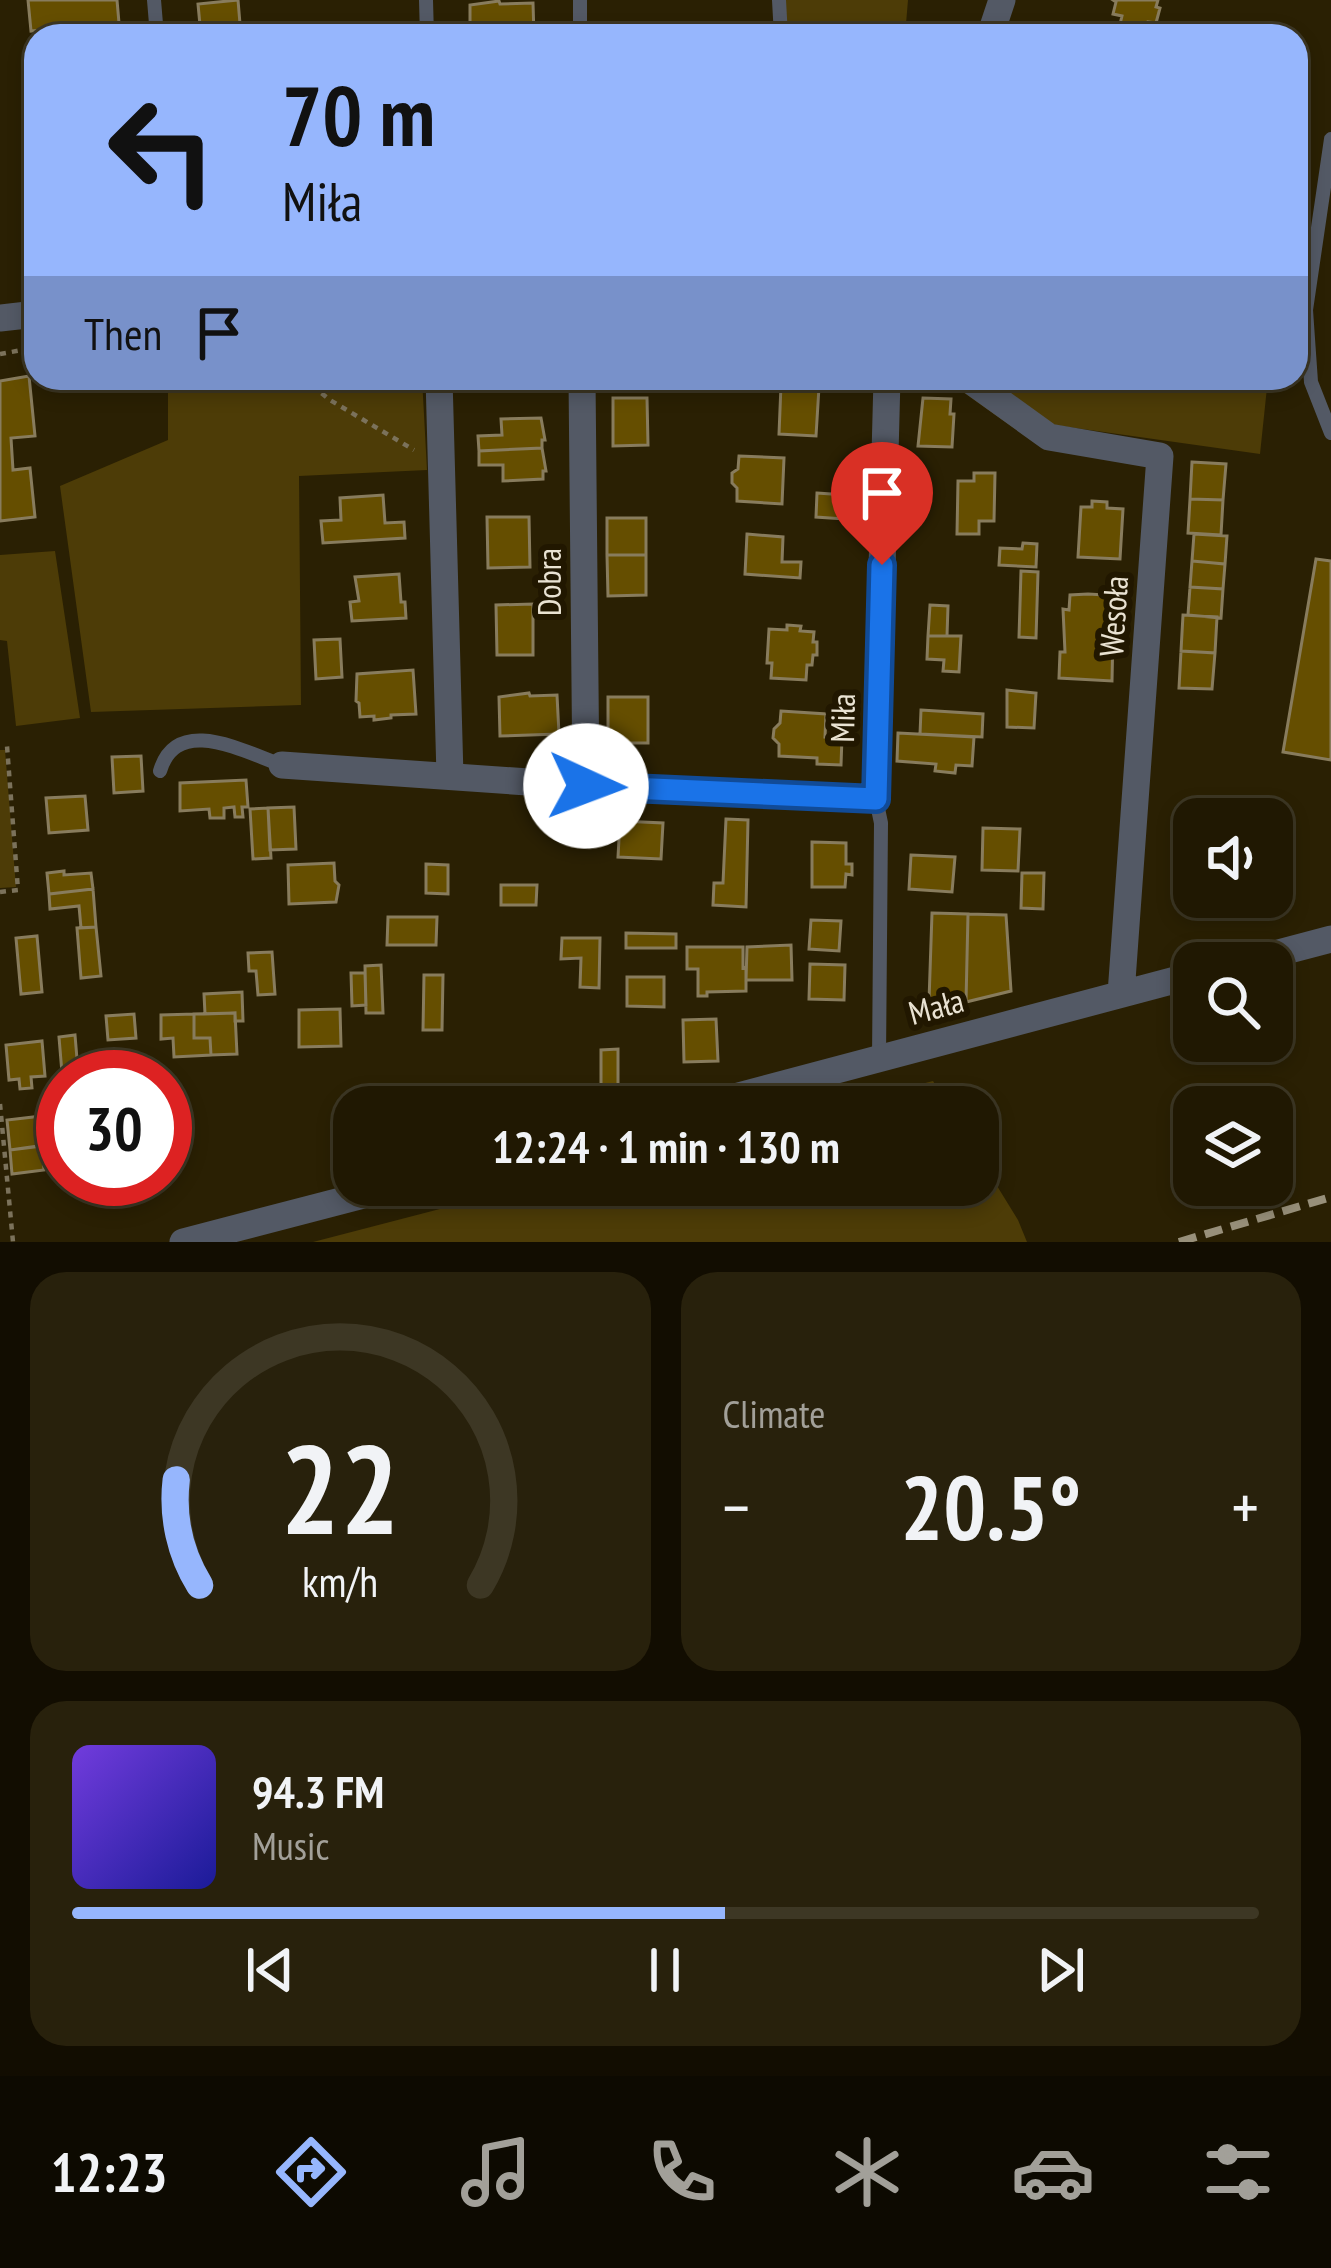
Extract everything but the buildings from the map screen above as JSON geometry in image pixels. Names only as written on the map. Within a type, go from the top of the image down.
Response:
[{"type":"street","points":[[439,390],[451,776]]},
{"type":"street","name":"Dobra","points":[[582,390],[586,786]]},
{"type":"street","name":"Miła","points":[[876,799],[887,390]]},
{"type":"street","name":"Wesoła","points":[[984,390],[1049,437],[1160,456],[1121,994]]},
{"type":"street","points":[[282,765],[876,799]]},
{"type":"street","points":[[1293,949],[1331,939]]},
{"type":"street","name":"Mała","points":[[777,1086],[1173,980]]},
{"type":"street","points":[[183,1242],[333,1203]]},
{"type":"lane","points":[[1308,296],[1331,139]]},
{"type":"lane","points":[[1308,339],[1311,382],[1331,433]]},
{"type":"lane","points":[[160,771],[164,756],[190,740],[212,741],[282,765]]},
{"type":"lane","name":"Miła","points":[[876,799],[881,823],[879,1059]]},
{"type":"path","points":[[318,390],[442,469]]},
{"type":"path","points":[[0,892],[18,890],[8,746]]},
{"type":"path","points":[[0,1104],[13,1242]]},
{"type":"shaded area","points":[[785,0],[908,0],[906,24],[786,24]]},
{"type":"shaded area","points":[[168,390],[423,390],[427,470],[299,476],[301,705],[91,712],[60,486],[168,440]]},
{"type":"shaded area","points":[[960,390],[1267,390],[1260,454],[1054,425],[1045,450]]},
{"type":"shaded area","points":[[55,551],[80,718],[16,726],[7,641],[0,640],[0,555]]},
{"type":"shaded area","points":[[0,750],[5,750],[16,887],[0,888]]},
{"type":"shaded area","points":[[999,1189],[1027,1242],[313,1242],[451,1206],[999,1206]]},
{"type":"railway","points":[[1179,1242],[1331,1197]]},
{"type":"route","points":[[586,786],[876,799],[882,565]]}]
